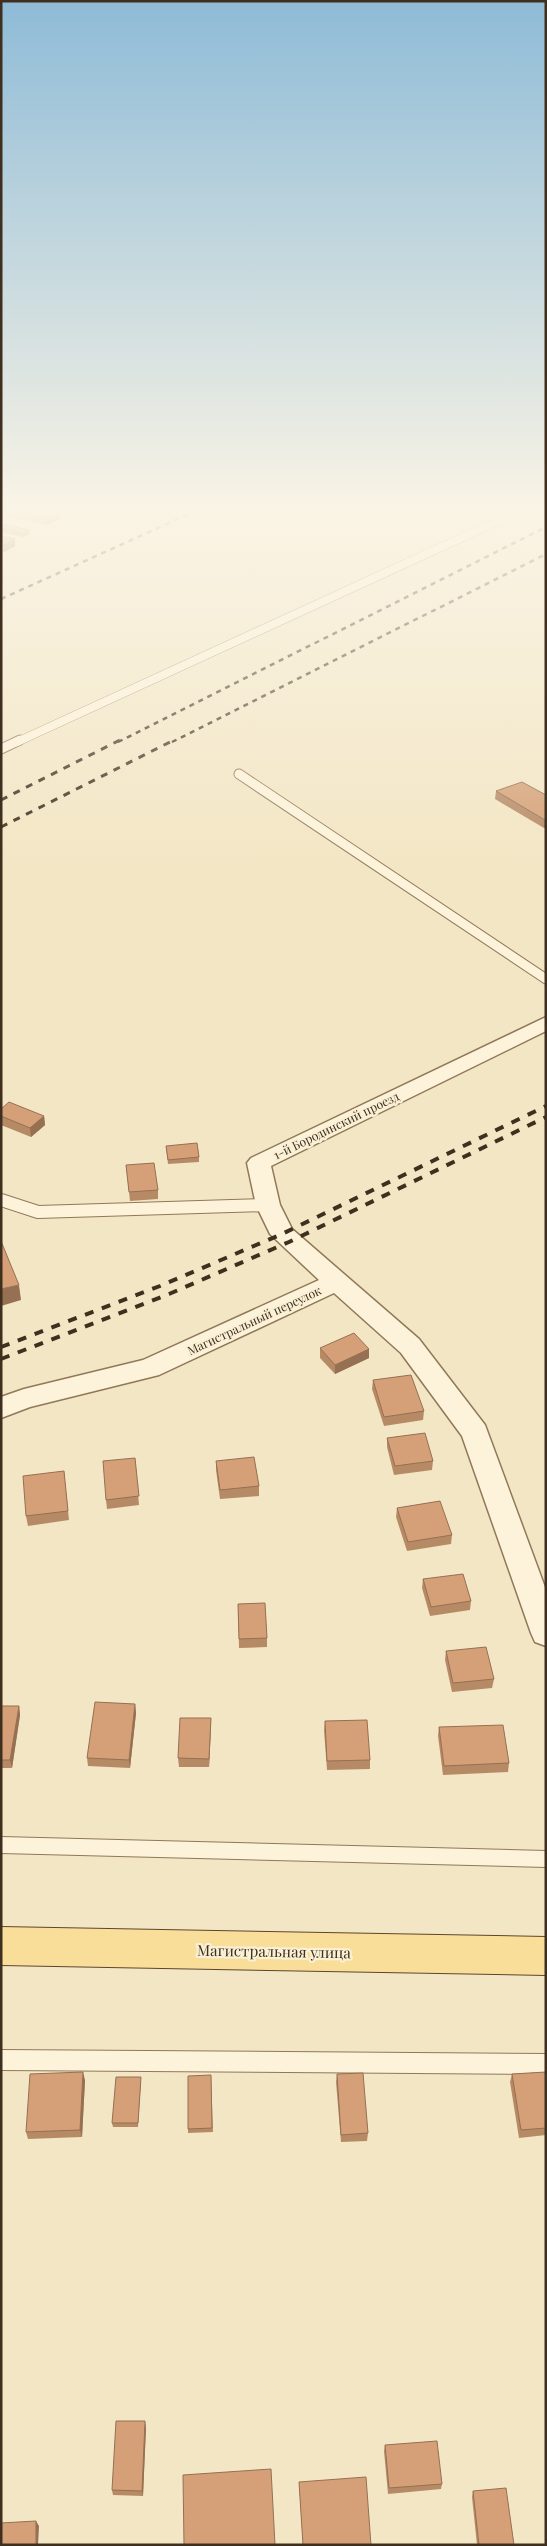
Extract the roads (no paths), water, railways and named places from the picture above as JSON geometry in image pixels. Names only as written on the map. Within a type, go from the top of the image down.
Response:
[{"type":"main road","name":"Магистральная улица","points":[[1,1946],[546,1956]]},
{"type":"street","name":"1-й Бородинский проезд","points":[[336,1282],[282,1234],[268,1205],[258,1163],[546,1023]]},
{"type":"street","name":"Магистральный переулок","points":[[1,1408],[24,1399],[150,1368],[336,1282],[410,1346],[475,1432],[546,1633]]},
{"type":"lane","points":[[1,749],[265,628]]},
{"type":"lane","points":[[240,774],[546,979]]},
{"type":"lane","points":[[1,1200],[38,1212],[268,1205]]},
{"type":"lane","points":[[1,1844],[546,1859]]},
{"type":"lane","points":[[1,2060],[546,2064]]},
{"type":"railway","points":[[118,742],[345,628]]},
{"type":"railway","points":[[172,742],[399,628]]},
{"type":"railway","points":[[1,800],[120,740]]},
{"type":"railway","points":[[1,827],[174,740]]},
{"type":"railway","points":[[1,1347],[160,1286],[282,1234],[546,1106]]},
{"type":"railway","points":[[1,1359],[169,1294],[289,1242],[546,1117]]}]
